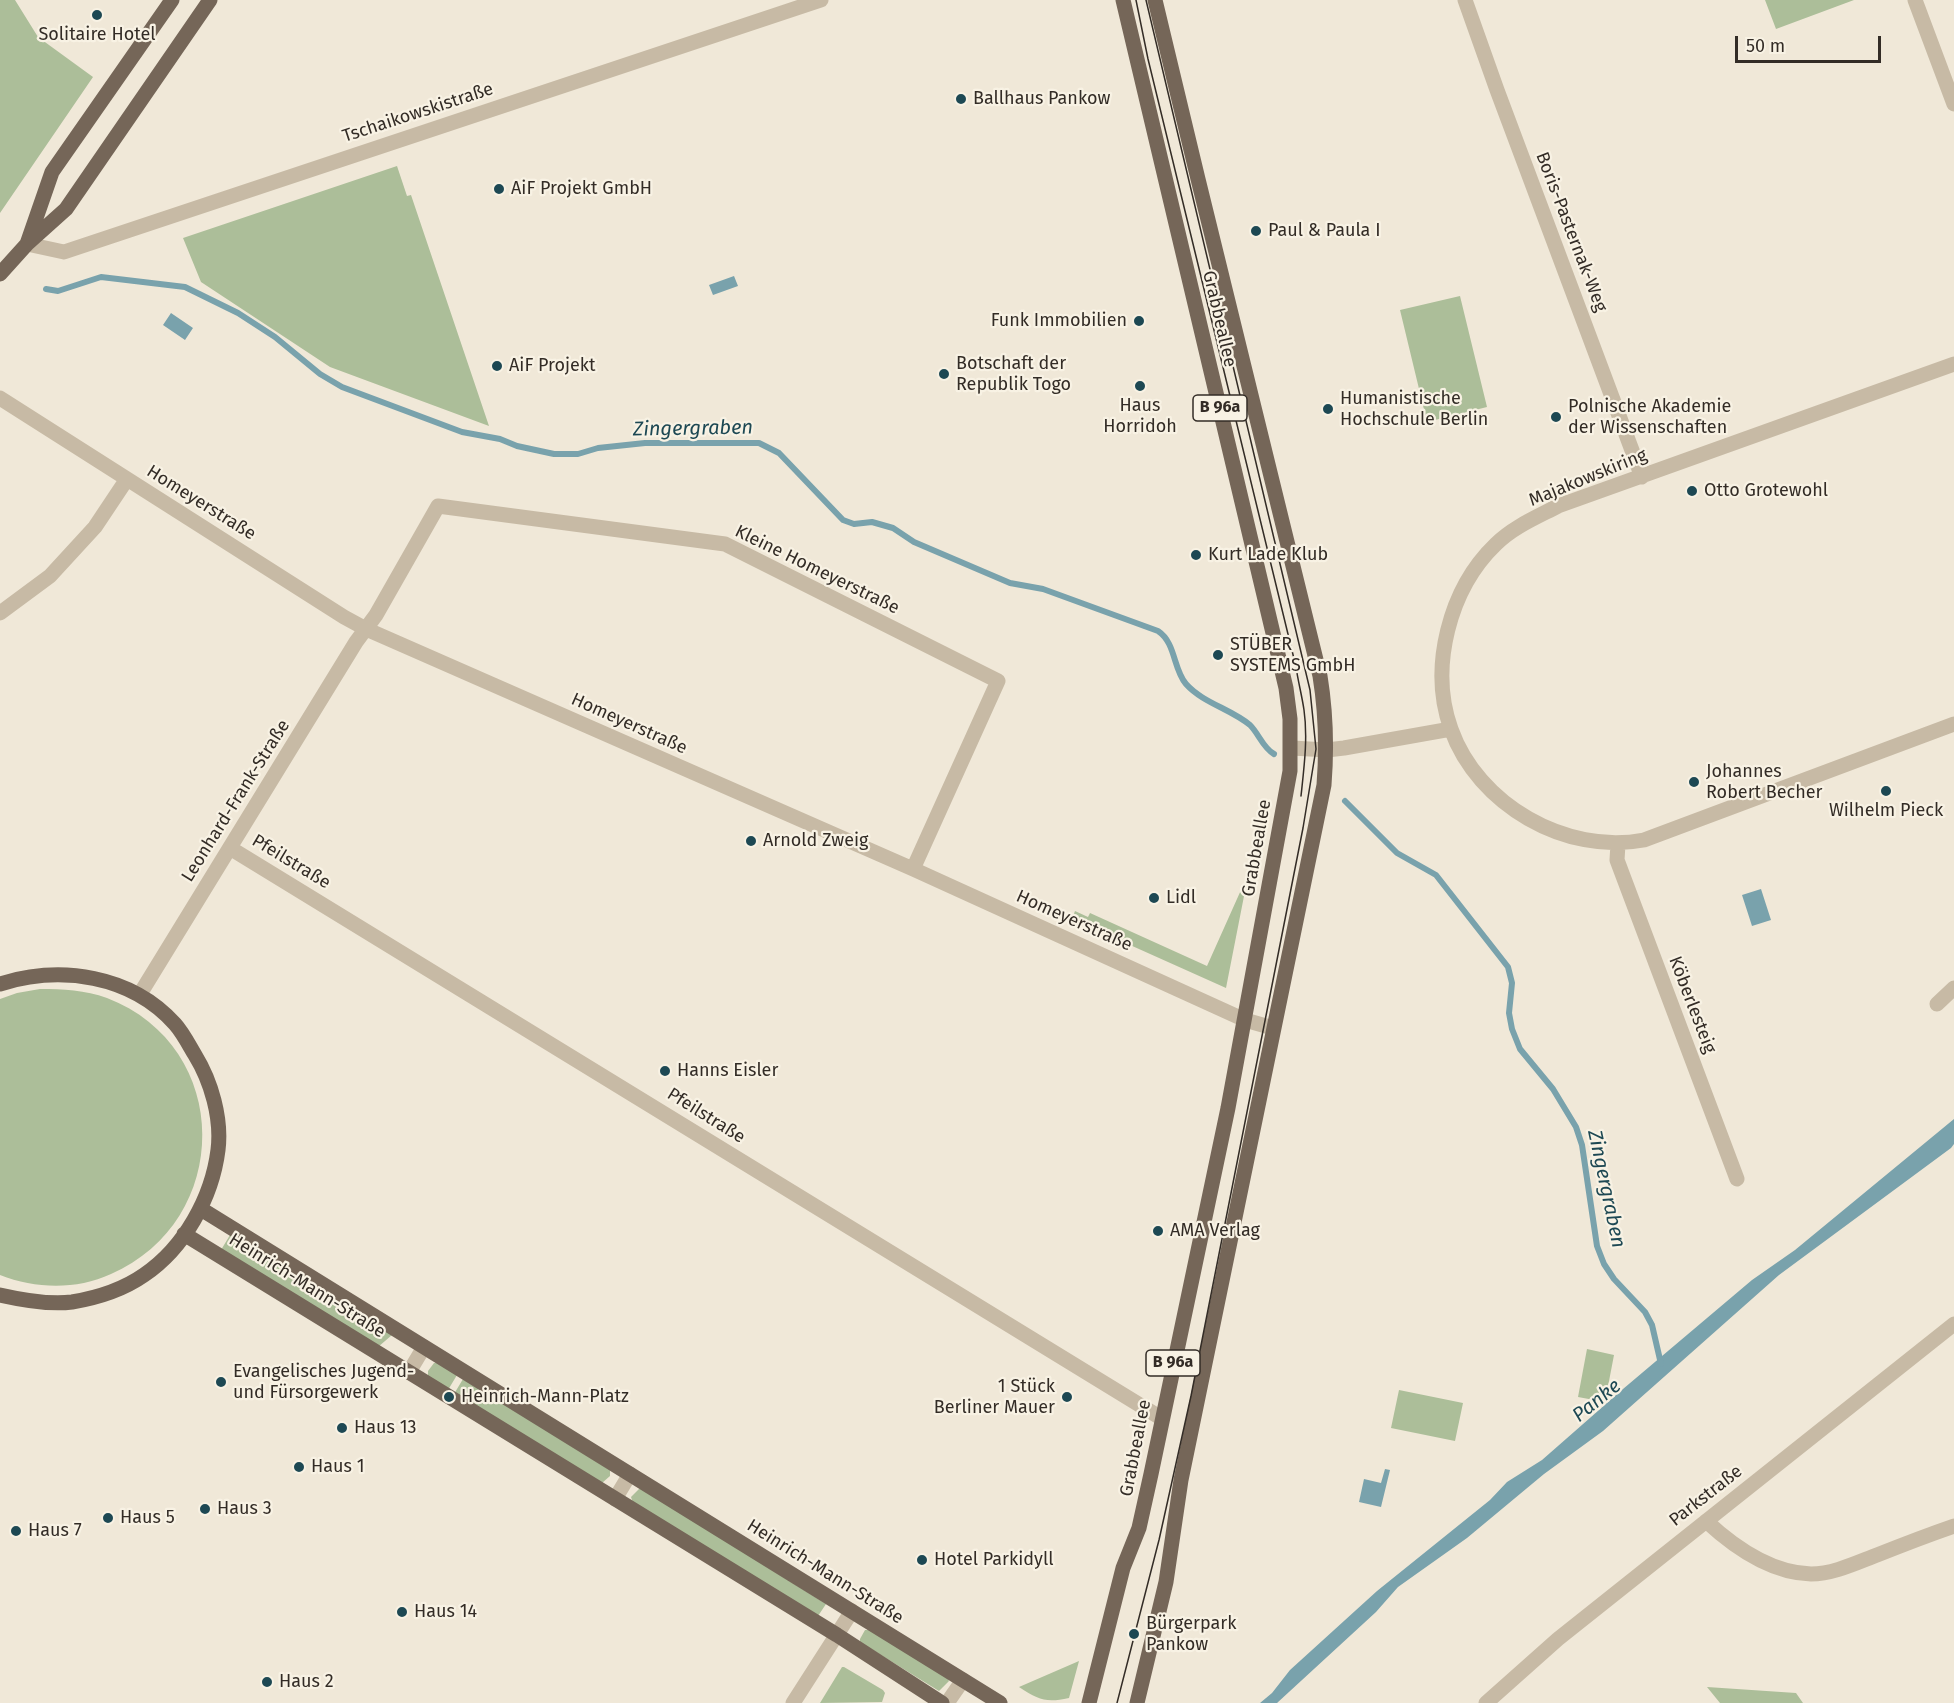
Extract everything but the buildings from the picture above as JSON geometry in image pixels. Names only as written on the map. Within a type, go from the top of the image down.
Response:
[{"type":"main road","points":[[27,244],[52,172],[172,0]]},
{"type":"main road","points":[[0,274],[27,244],[66,209],[210,0]]},
{"type":"main road","name":"Grabbeallee","points":[[1089,1703],[1123,1568],[1139,1528],[1245,1020],[1290,771],[1292,748],[1286,688],[1123,0]]},
{"type":"main road","name":"Grabbeallee","points":[[1137,1703],[1166,1582],[1181,1480],[1324,785],[1327,750],[1326,709],[1320,676],[1155,0]]},
{"type":"main road","points":[[0,984],[20,978],[69,974],[106,980],[140,994],[176,1024],[206,1073],[216,1107],[219,1148],[211,1182],[201,1209],[166,1255],[144,1275],[112,1291],[71,1302],[24,1300],[0,1295]]},
{"type":"main road","name":"Heinrich-Mann-Straße","points":[[201,1209],[1000,1703]]},
{"type":"main road","name":"Heinrich-Mann-Straße","points":[[184,1234],[837,1635],[942,1703]]},
{"type":"street","name":"Tschaikowskistraße","points":[[27,244],[64,252],[821,0]]},
{"type":"street","name":"Boris-Pasternak-Weg","points":[[1465,0],[1642,477]]},
{"type":"street","points":[[1915,0],[1954,104]]},
{"type":"street","name":"Majakowskiring","points":[[1954,364],[1558,506],[1518,528],[1504,538],[1479,563],[1457,601],[1446,640],[1442,670],[1443,695],[1451,729],[1467,763],[1484,782],[1534,823],[1561,834],[1603,843],[1618,844],[1644,840],[1954,724]]},
{"type":"street","name":"Homeyerstraße","points":[[0,398],[344,618],[366,629],[913,869],[1245,1020],[1273,1028]]},
{"type":"street","points":[[0,613],[50,576],[95,527],[127,479]]},
{"type":"street","name":"Kleine Homeyerstraße","points":[[366,629],[438,506],[725,544],[998,681],[913,869]]},
{"type":"street","name":"Leonhard-Frank-Straße","points":[[140,994],[366,629]]},
{"type":"street","points":[[1292,748],[1327,750],[1451,729]]},
{"type":"street","name":"Köberlesteig","points":[[1618,844],[1617,860],[1737,1179]]},
{"type":"street","name":"Pfeilstraße","points":[[230,848],[1161,1418]]},
{"type":"street","points":[[1937,1004],[1954,988]]},
{"type":"street","name":"Parkstraße","points":[[1486,1703],[1558,1639],[1954,1324]]},
{"type":"street","points":[[409,1372],[424,1347]]},
{"type":"street","points":[[615,1499],[630,1474]]},
{"type":"street","points":[[1706,1521],[1741,1550],[1777,1566],[1812,1574],[1839,1569],[1954,1526]]},
{"type":"street","points":[[794,1703],[852,1611]]},
{"type":"street","points":[[947,1703],[963,1680]]},
{"type":"green space","points":[[0,0],[15,0],[38,37],[93,77],[0,213]]},
{"type":"green space","points":[[1765,0],[1854,0],[1776,29]]},
{"type":"green space","points":[[397,166],[407,196],[411,195],[489,426],[330,367],[201,282],[183,238]]},
{"type":"green space","points":[[1460,296],[1487,407],[1427,422],[1400,310]]},
{"type":"green space","points":[[1241,890],[1245,891],[1226,988],[1072,919],[1075,911],[1088,917],[1090,913],[1207,966]]},
{"type":"green space","points":[[40,989],[74,990],[99,995],[149,1022],[178,1054],[196,1093],[202,1134],[197,1176],[180,1215],[151,1249],[111,1274],[70,1285],[28,1283],[0,1275],[0,999]]},
{"type":"green space","points":[[230,1235],[392,1335],[378,1347],[221,1250]]},
{"type":"green space","points":[[1587,1349],[1614,1355],[1605,1402],[1578,1397]]},
{"type":"green space","points":[[434,1363],[438,1363],[457,1375],[448,1390],[428,1376],[428,1371]]},
{"type":"green space","points":[[463,1379],[610,1470],[610,1476],[602,1483],[454,1394]]},
{"type":"green space","points":[[1399,1390],[1463,1403],[1455,1441],[1391,1428]]},
{"type":"green space","points":[[639,1489],[643,1489],[826,1604],[818,1616],[633,1503],[631,1497]]},
{"type":"green space","points":[[865,1630],[870,1630],[947,1677],[949,1681],[939,1691],[860,1642]]},
{"type":"green space","points":[[1079,1661],[1069,1698],[1043,1699],[1019,1687]]},
{"type":"green space","points":[[842,1667],[883,1690],[885,1693],[882,1702],[820,1703]]},
{"type":"green space","points":[[1707,1687],[1796,1693],[1803,1703],[1720,1703]]},
{"type":"water","points":[[734,276],[738,286],[713,295],[709,285]]},
{"type":"water","points":[[171,313],[193,328],[185,340],[163,325]]},
{"type":"water","points":[[1761,889],[1771,920],[1752,926],[1742,895]]},
{"type":"water","points":[[1954,1119],[1954,1144],[1951,1148],[1779,1275],[1603,1431],[1544,1474],[1467,1538],[1398,1587],[1376,1612],[1277,1703],[1260,1703],[1272,1693],[1290,1670],[1377,1591],[1490,1500],[1507,1482],[1542,1460],[1752,1280],[1795,1250]]},
{"type":"water","points":[[1385,1469],[1390,1470],[1381,1507],[1359,1502],[1364,1479],[1381,1483]]},
{"type":"waterway","name":"Zingergraben","points":[[46,289],[58,291],[101,277],[185,287],[238,313],[275,337],[320,374],[342,387],[462,432],[500,439],[517,446],[554,454],[578,454],[598,448],[645,443],[759,443],[779,453],[843,520],[854,524],[872,522],[893,528],[914,542],[1010,583],[1043,589],[1158,631],[1168,642],[1186,684],[1200,696],[1250,725],[1274,754]]},
{"type":"waterway","name":"Zingergraben","points":[[1345,801],[1397,853],[1436,875],[1508,967],[1512,983],[1509,1013],[1512,1029],[1520,1049],[1553,1089],[1576,1127],[1582,1145],[1597,1246],[1604,1264],[1614,1279],[1645,1312],[1652,1325],[1661,1364]]},
{"type":"tram line","points":[[1136,0],[1148,59],[1296,667],[1306,731],[1301,796]]},
{"type":"tram line","points":[[1117,1703],[1159,1540],[1191,1396],[1303,828],[1316,749],[1310,690],[1146,0]]},
{"type":"place","name":"Solitaire Hotel","points":[[97,15]]},
{"type":"place","name":"Ballhaus Pankow","points":[[961,99]]},
{"type":"place","name":"AiF Projekt GmbH","points":[[499,189]]},
{"type":"place","name":"Paul & Paula I","points":[[1256,231]]},
{"type":"place","name":"Funk Immobilien","points":[[1139,321]]},
{"type":"place","name":"AiF Projekt","points":[[497,366]]},
{"type":"place","name":"Botschaft der Republik Togo","points":[[944,374]]},
{"type":"place","name":"Haus Horridoh","points":[[1140,386]]},
{"type":"place","name":"Humanistische Hochschule Berlin","points":[[1328,409]]},
{"type":"place","name":"Polnische Akademie der Wissenschaften","points":[[1556,417]]},
{"type":"place","name":"Otto Grotewohl","points":[[1692,491]]},
{"type":"place","name":"Kurt Lade Klub","points":[[1196,555]]},
{"type":"place","name":"STÜBER SYSTEMS GmbH","points":[[1218,655]]},
{"type":"place","name":"Johannes Robert Becher","points":[[1694,782]]},
{"type":"place","name":"Wilhelm Pieck","points":[[1886,791]]},
{"type":"place","name":"Arnold Zweig","points":[[751,841]]},
{"type":"place","name":"Lidl","points":[[1154,898]]},
{"type":"place","name":"Hanns Eisler","points":[[665,1071]]},
{"type":"place","name":"AMA Verlag","points":[[1158,1231]]},
{"type":"place","name":"Evangelisches Jugend- und Fürsorgewerk","points":[[221,1382]]},
{"type":"place","name":"Heinrich-Mann-Platz","points":[[449,1397]]},
{"type":"place","name":"1 Stück Berliner Mauer","points":[[1067,1397]]},
{"type":"place","name":"Haus 13","points":[[342,1428]]},
{"type":"place","name":"Haus 1","points":[[299,1467]]},
{"type":"place","name":"Haus 3","points":[[205,1509]]},
{"type":"place","name":"Haus 5","points":[[108,1518]]},
{"type":"place","name":"Haus 7","points":[[16,1531]]},
{"type":"place","name":"Hotel Parkidyll","points":[[922,1560]]},
{"type":"place","name":"Haus 14","points":[[402,1612]]},
{"type":"place","name":"Bürgerpark Pankow","points":[[1134,1634]]},
{"type":"place","name":"Haus 2","points":[[267,1682]]},
{"type":"water label","name":"Panke","points":[[1597,1401]]}]
